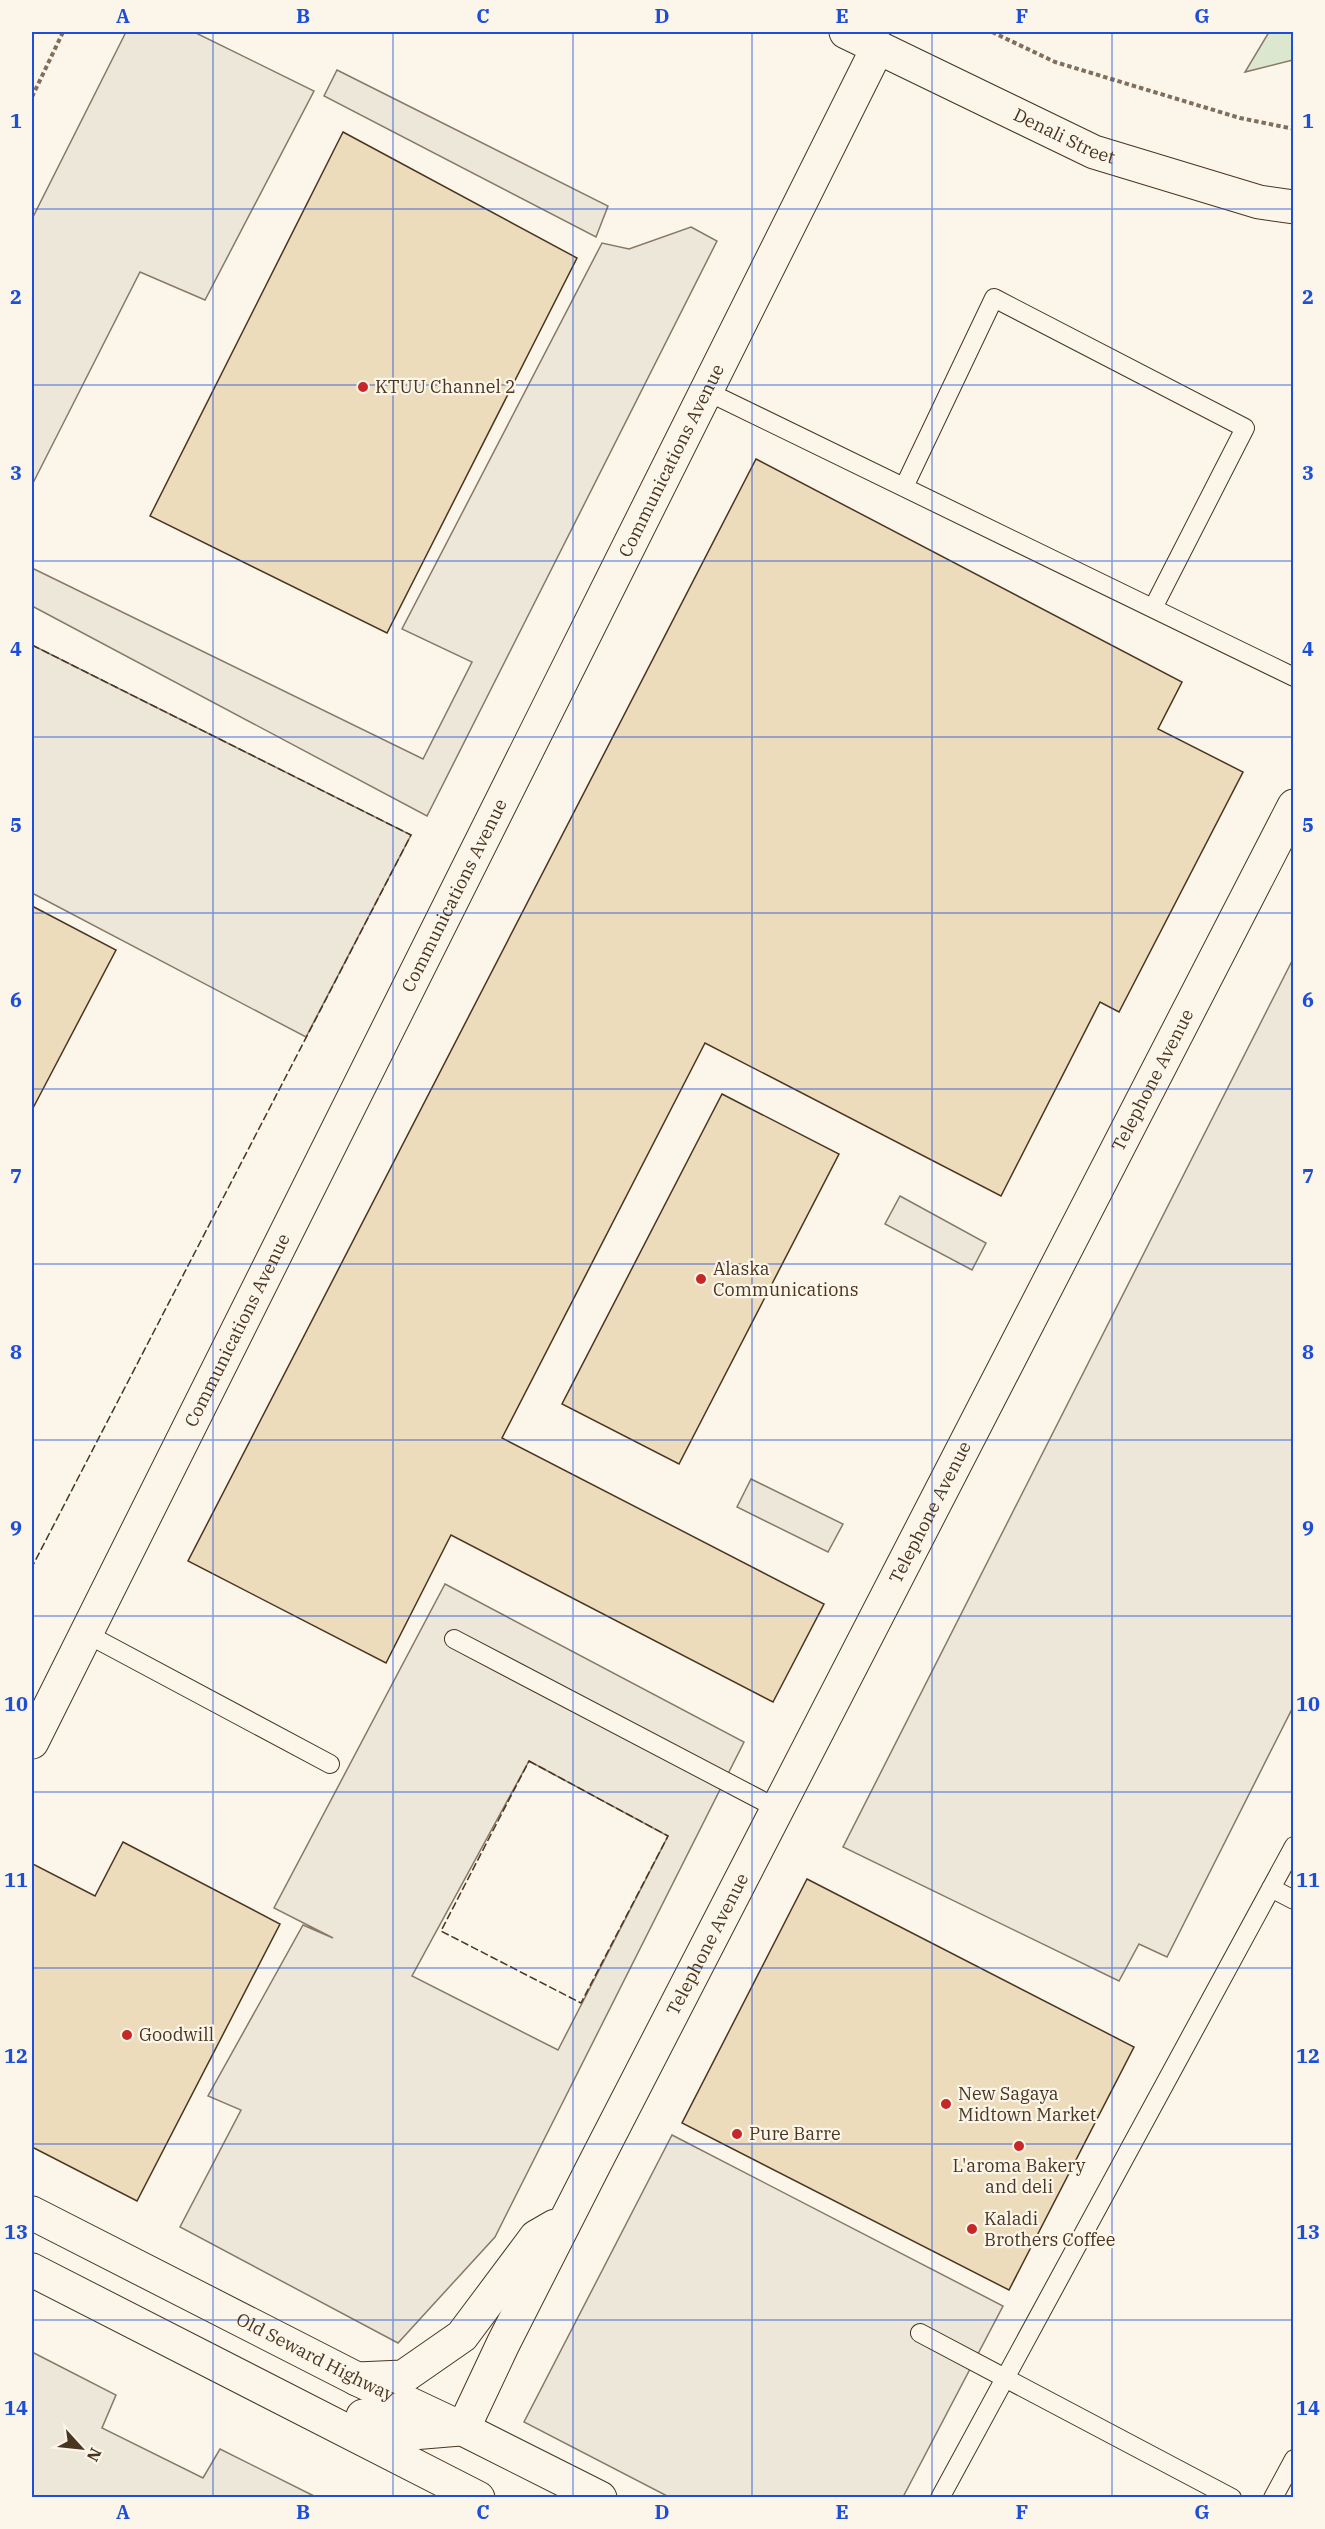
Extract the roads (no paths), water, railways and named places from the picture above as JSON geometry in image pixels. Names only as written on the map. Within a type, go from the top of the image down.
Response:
[{"type":"street","name":"Denali Street","points":[[846,32],[1094,152],[1259,202],[1293,207]]},
{"type":"street","name":"Communications Avenue","points":[[32,1742],[878,47]]},
{"type":"street","name":"Telephone Avenue","points":[[463,2428],[567,2219],[1293,806]]},
{"type":"street","name":"Old Seward Highway","points":[[32,2213],[357,2379],[463,2428],[600,2498]]},
{"type":"street","points":[[357,2379],[403,2377],[462,2336],[536,2237],[567,2219]]},
{"type":"street","points":[[32,2270],[478,2498]]},
{"type":"street","points":[[204,2358],[306,2387],[400,2434],[463,2428]]},
{"type":"lane","points":[[904,487],[994,298],[1245,428],[1153,608]]},
{"type":"lane","points":[[706,391],[1293,676]]},
{"type":"lane","points":[[85,1634],[330,1764]]},
{"type":"lane","points":[[454,1639],[778,1809]]},
{"type":"lane","points":[[940,2498],[1293,1846]]},
{"type":"lane","points":[[1271,1888],[1293,1899]]},
{"type":"lane","points":[[920,2333],[1232,2498]]},
{"type":"lane","points":[[1273,2498],[1293,2459]]},
{"type":"place","name":"KTUU Channel 2","points":[[363,387]]},
{"type":"place","name":"Alaska Communications","points":[[701,1279]]},
{"type":"place","name":"Goodwill","points":[[127,2035]]},
{"type":"place","name":"New Sagaya Midtown Market","points":[[946,2104]]},
{"type":"place","name":"Pure Barre","points":[[737,2134]]},
{"type":"place","name":"L'aroma Bakery and deli","points":[[1019,2146]]},
{"type":"place","name":"Kaladi Brothers Coffee","points":[[972,2229]]}]
